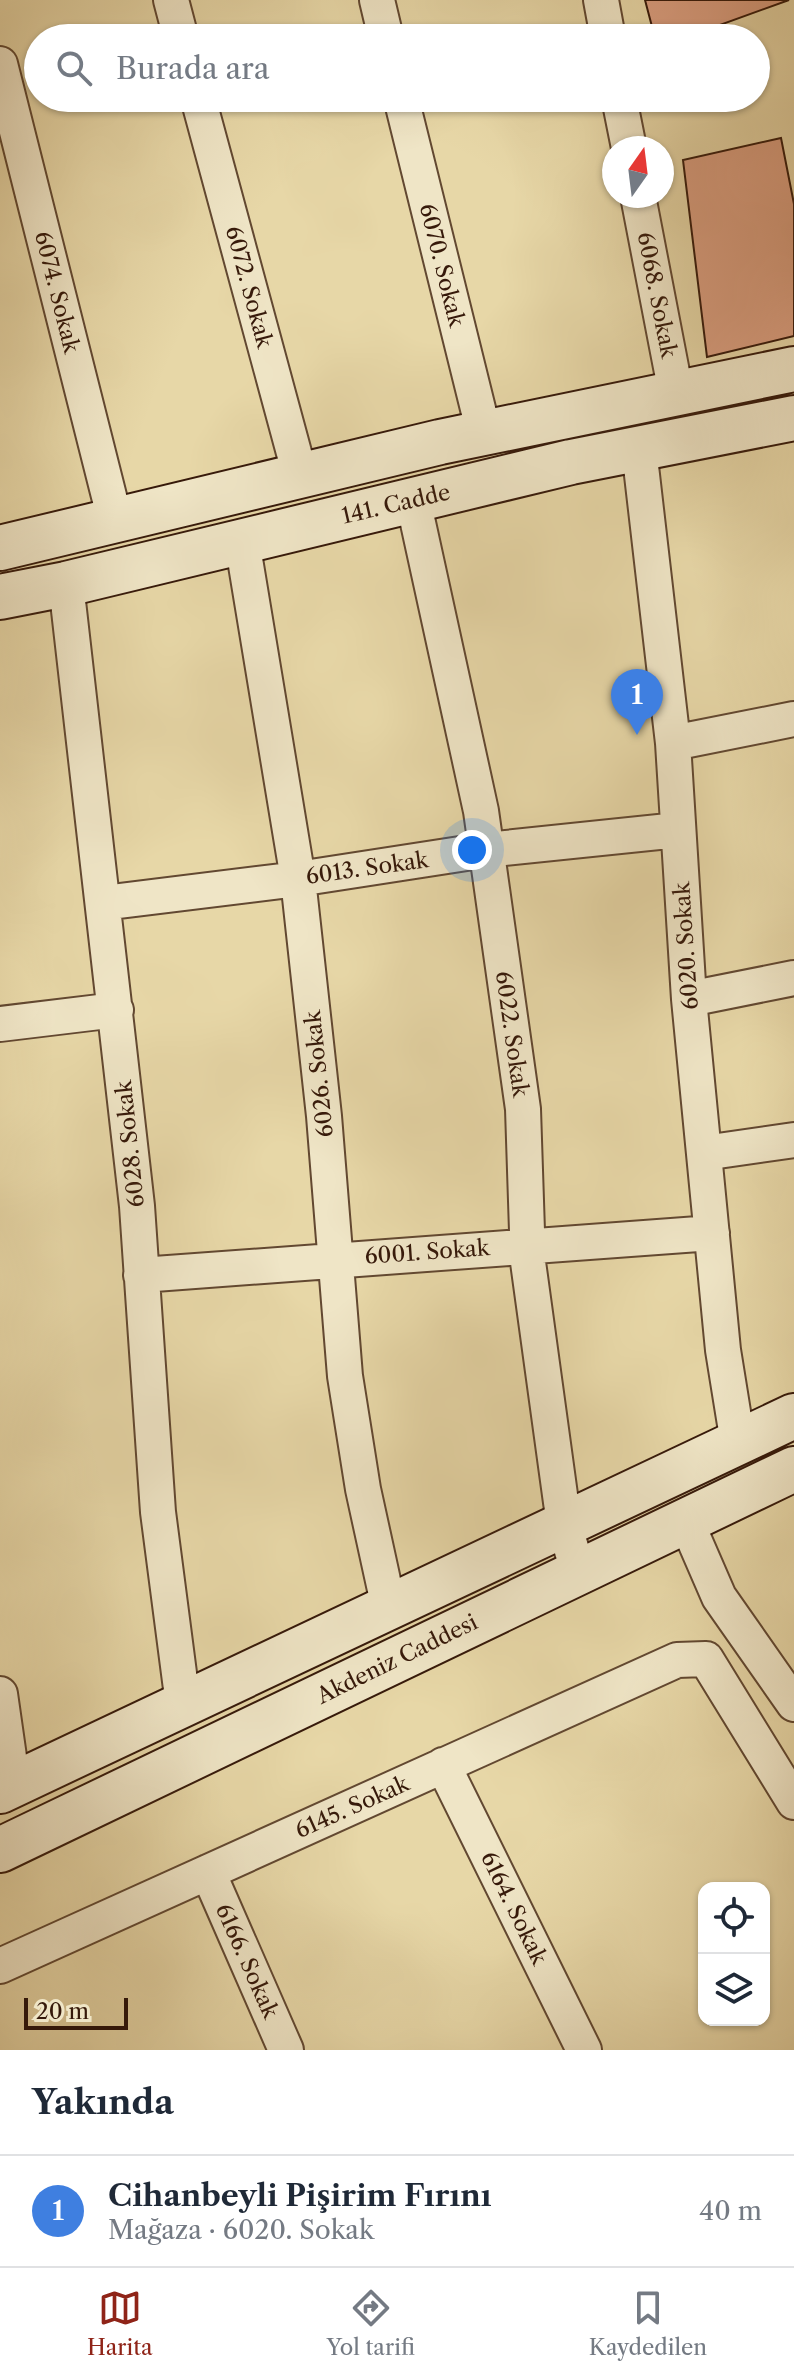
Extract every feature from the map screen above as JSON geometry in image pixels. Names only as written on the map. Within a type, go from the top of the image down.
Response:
[{"type":"street","points":[[171,0],[177,24]]},
{"type":"street","points":[[377,0],[383,24]]},
{"type":"street","points":[[601,0],[605,24]]},
{"type":"street","name":"6074. Sokak","points":[[0,64],[115,520]]},
{"type":"street","name":"6072. Sokak","points":[[202,112],[300,475]]},
{"type":"street","name":"6070. Sokak","points":[[404,112],[484,433]]},
{"type":"street","points":[[622,112],[627,136]]},
{"type":"street","name":"6068. Sokak","points":[[640,208],[676,393]]},
{"type":"street","points":[[0,548],[401,451],[794,369]]},
{"type":"street","name":"141. Cadde","points":[[0,597],[66,584],[571,462],[794,418]]},
{"type":"street","name":"6020. Sokak","points":[[639,449],[673,743],[689,999],[723,1350],[738,1443]]},
{"type":"street","points":[[401,451],[413,500]]},
{"type":"street","points":[[300,475],[313,524]]},
{"type":"street","name":"6022. Sokak","points":[[413,500],[481,811],[523,1109],[528,1246],[564,1524],[578,1571]]},
{"type":"street","name":"6026. Sokak","points":[[242,541],[298,879],[324,1116],[345,1376],[363,1489],[389,1608]]},
{"type":"street","name":"6028. Sokak","points":[[66,584],[137,1206],[158,1512],[183,1704]]},
{"type":"street","points":[[673,743],[794,719]]},
{"type":"street","name":"6013. Sokak","points":[[103,903],[298,879],[486,850],[678,830]]},
{"type":"street","points":[[689,999],[794,978]]},
{"type":"street","points":[[0,1024],[116,1010]]},
{"type":"street","points":[[704,1153],[794,1140]]},
{"type":"street","name":"6001. Sokak","points":[[141,1275],[336,1258],[712,1233]]},
{"type":"street","points":[[0,1694],[6,1788],[794,1416]]},
{"type":"street","name":"Akdeniz Caddesi","points":[[0,1850],[794,1469]]},
{"type":"street","points":[[686,1521],[719,1597],[794,1704]]},
{"type":"street","name":"6145. Sokak","points":[[0,1966],[677,1660],[706,1659],[794,1802]]},
{"type":"street","name":"6164. Sokak","points":[[443,1765],[584,2050]]},
{"type":"street","name":"6166. Sokak","points":[[208,1872],[286,2050]]},
{"type":"building","points":[[645,0],[789,0],[723,24],[651,24]]},
{"type":"building","points":[[781,138],[794,204],[794,336],[707,357],[683,160]]},
{"type":"place","name":"Cihanbeyli Pişirim Fırını","points":[[637,735]]}]
